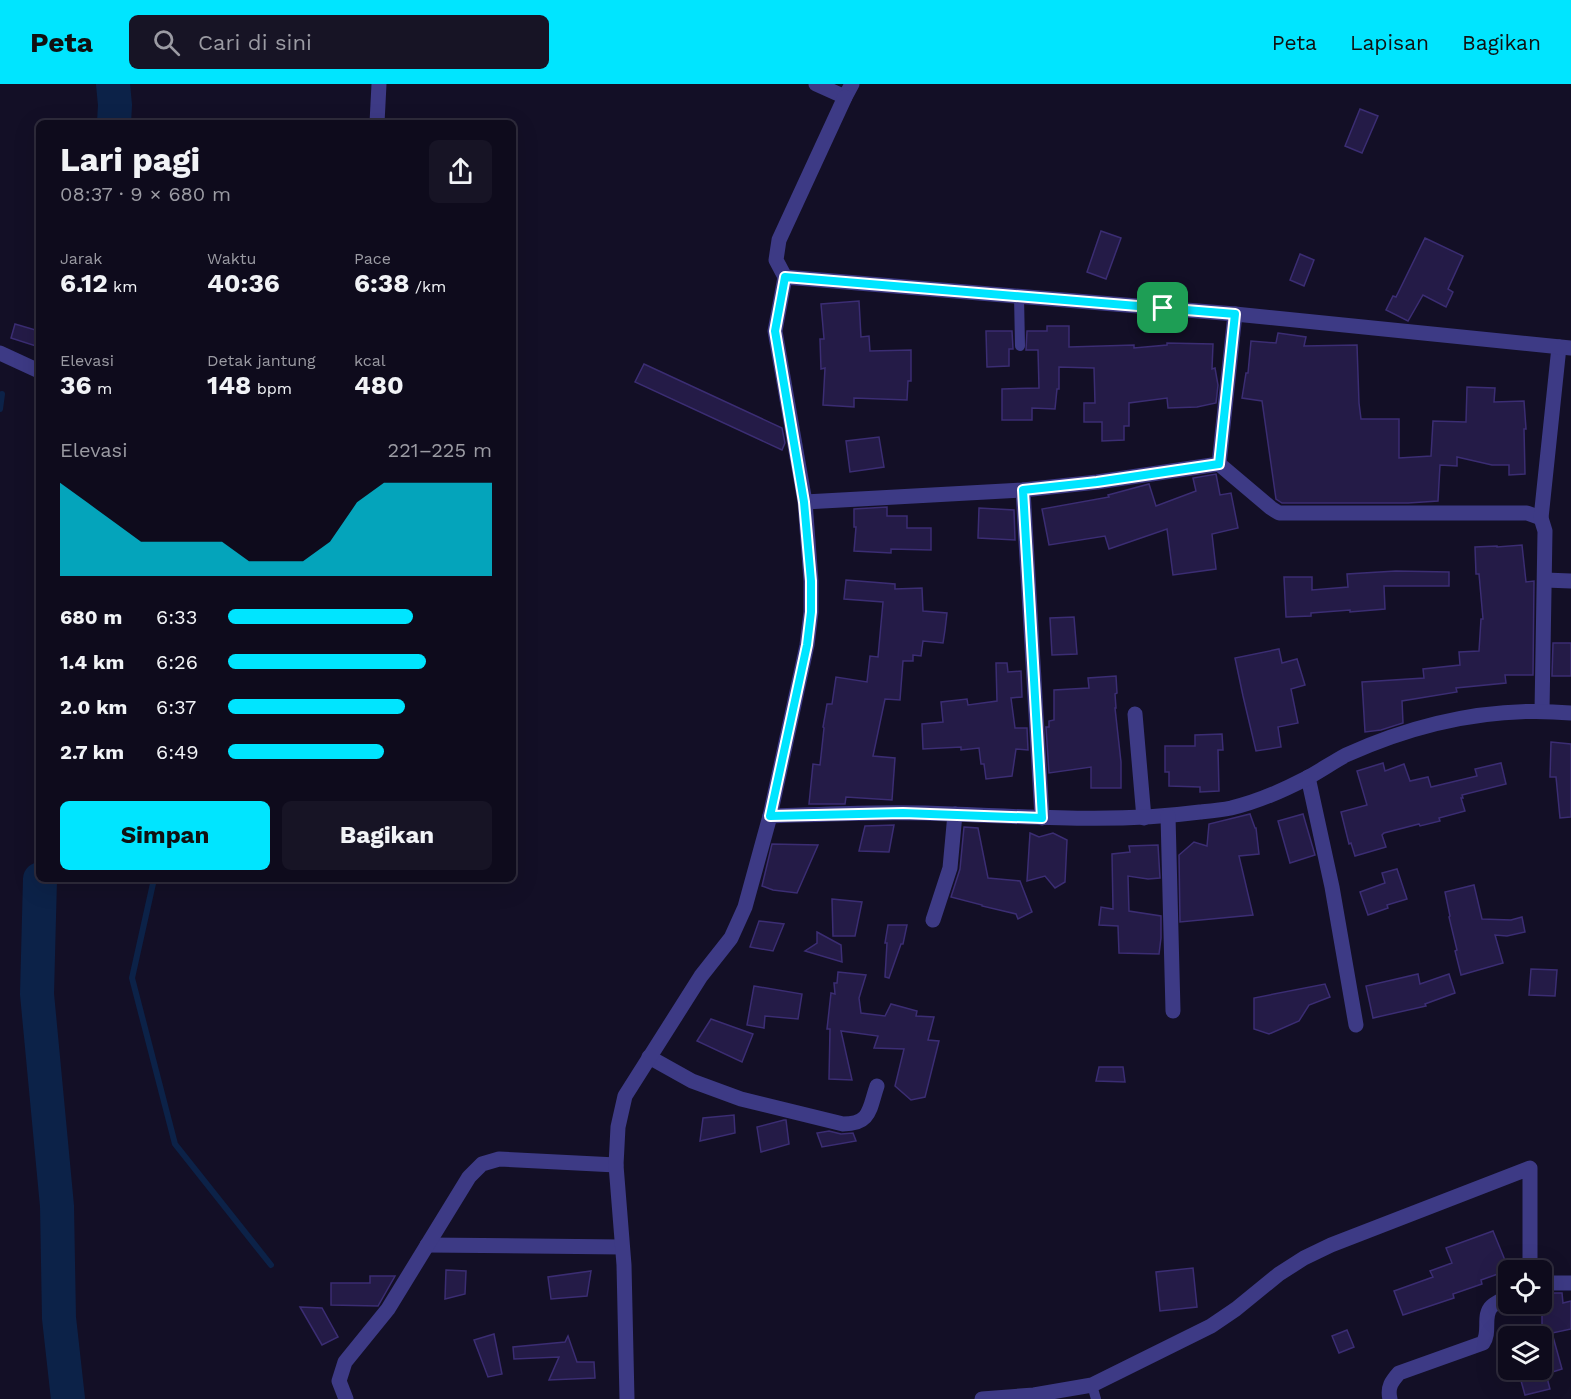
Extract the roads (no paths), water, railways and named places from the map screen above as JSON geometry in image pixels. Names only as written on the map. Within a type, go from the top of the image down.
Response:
[{"type":"street","points":[[377,120],[379,84]]},
{"type":"street","points":[[627,1399],[622,1247],[616,1165],[618,1127],[625,1096],[701,976],[731,938],[745,907],[770,816],[807,645],[811,612],[811,581],[804,502],[775,331],[785,277],[776,260],[779,240],[848,91],[816,84]]},
{"type":"street","points":[[785,277],[1235,314],[1565,347],[1541,518],[1545,531],[1542,711]]},
{"type":"street","points":[[1219,464],[1235,314]]},
{"type":"street","points":[[0,353],[36,370]]},
{"type":"street","points":[[804,502],[1023,490],[1097,482],[1219,464],[1279,513],[1527,513],[1541,518]]},
{"type":"street","points":[[1023,490],[1042,818]]},
{"type":"street","points":[[1545,580],[1571,581]]},
{"type":"street","points":[[770,816],[873,813],[1092,819],[1144,818],[1231,808],[1258,800],[1346,756],[1439,722],[1491,714],[1542,711],[1571,713]]},
{"type":"street","points":[[1135,714],[1144,818]]},
{"type":"street","points":[[1308,777],[1332,887],[1356,1024]]},
{"type":"street","points":[[933,920],[950,868],[955,814]]},
{"type":"street","points":[[1167,816],[1173,1011]]},
{"type":"street","points":[[649,1057],[692,1081],[741,1099],[843,1124],[858,1123],[866,1117],[877,1086]]},
{"type":"street","points":[[346,1399],[339,1381],[345,1362],[388,1309],[469,1177],[482,1164],[499,1159],[616,1165]]},
{"type":"street","points":[[982,1399],[1094,1392],[1211,1326],[1279,1274],[1304,1258],[1331,1245],[1530,1168],[1530,1260]]},
{"type":"street","points":[[427,1245],[622,1247]]},
{"type":"street","points":[[1552,1283],[1571,1283]]},
{"type":"street","points":[[1390,1399],[1388,1392],[1392,1382],[1400,1373],[1484,1343],[1487,1337],[1487,1318],[1491,1307],[1498,1303]]},
{"type":"lane","points":[[1019,297],[1020,346]]},
{"type":"waterway","points":[[113,84],[114,120]]},
{"type":"waterway","points":[[0,409],[2,394]]},
{"type":"waterway","points":[[40,882],[37,994],[57,1206],[59,1318],[68,1399]]},
{"type":"waterway","points":[[153,882],[132,978],[175,1144],[271,1265]]}]
